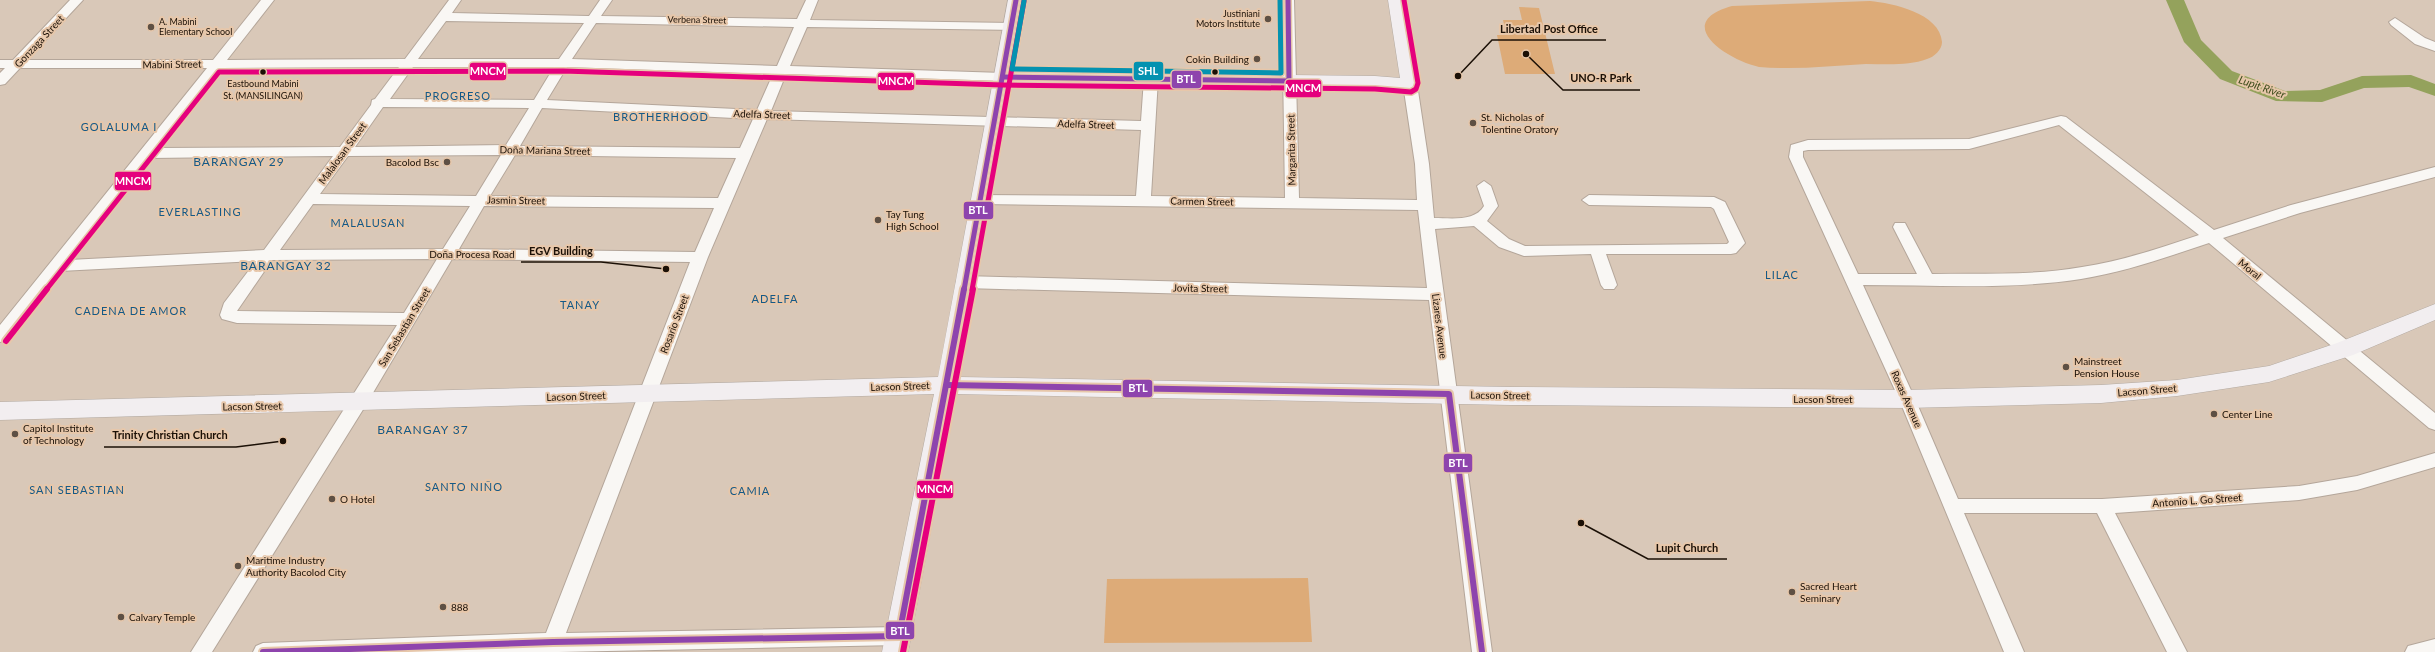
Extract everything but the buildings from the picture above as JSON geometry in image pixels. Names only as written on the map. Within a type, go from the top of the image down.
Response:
[{"type":"main road","points":[[897,644],[947,385],[979,199],[1013,27],[1016,0]]},
{"type":"main road","name":"Lizares Avenue","points":[[1396,0],[1408,77]]},
{"type":"main road","name":"Mabini Street","points":[[1003,77],[1375,81],[1408,77]]},
{"type":"main road","name":"Lacson Street","points":[[0,411],[358,403],[947,385],[1449,394],[1907,399],[2101,394],[2177,388],[2268,374],[2345,349],[2435,312]]},
{"type":"street","name":"Gonzaga Street","points":[[0,81],[18,64],[77,0]]},
{"type":"street","points":[[0,336],[215,64],[268,0]]},
{"type":"street","name":"Malalosan Street","points":[[409,319],[237,317],[228,315],[230,307],[267,255],[377,103],[455,0]]},
{"type":"street","name":"San Sebastian Street","points":[[201,652],[358,403],[512,150],[563,63],[606,0]]},
{"type":"street","name":"Rosario Street","points":[[551,647],[700,257],[746,153],[780,70],[812,0]]},
{"type":"street","name":"Margarita Street","points":[[1288,0],[1292,203]]},
{"type":"street","name":"Verbena Street","points":[[443,16],[1013,27]]},
{"type":"street","points":[[2395,22],[2420,40],[2435,47]]},
{"type":"street","name":"Mabini Street","points":[[0,64],[563,63],[1003,77]]},
{"type":"street","name":"Lizares Avenue","points":[[1408,77],[1422,164],[1425,205],[1482,652]]},
{"type":"street","points":[[1143,200],[1151,79]]},
{"type":"street","name":"Adelfa Street","points":[[377,103],[539,104],[762,115],[1148,126]]},
{"type":"street","name":"Roxas Avenue","points":[[2014,652],[1954,506],[1907,399],[1796,157],[1796,148],[1808,145],[1969,144],[2061,120]]},
{"type":"street","name":"Moral","points":[[2061,120],[2212,237],[2345,349],[2435,422]]},
{"type":"street","name":"Doña Mariana Street","points":[[146,153],[344,150],[512,150],[746,153]]},
{"type":"street","points":[[1853,280],[2035,278],[2080,274],[2133,262],[2296,209],[2435,172]]},
{"type":"street","points":[[1428,224],[1477,221],[1486,215],[1491,206],[1484,186]]},
{"type":"street","name":"Jasmin Street","points":[[308,199],[482,199],[724,203]]},
{"type":"street","name":"Carmen Street","points":[[979,199],[1143,200],[1425,205]]},
{"type":"street","points":[[1477,221],[1504,242],[1524,251],[1597,249],[1731,249],[1737,243],[1720,206],[1714,202],[1590,200]]},
{"type":"street","points":[[1900,227],[1928,279]]},
{"type":"street","points":[[1597,249],[1609,285]]},
{"type":"street","name":"Doña Procesa Road","points":[[56,266],[205,257],[267,255],[449,254],[700,257]]},
{"type":"street","name":"Jovita Street","points":[[964,282],[1436,294]]},
{"type":"street","name":"Antonio L. Go Street","points":[[1954,506],[2102,506],[2272,496],[2326,490],[2435,460]]},
{"type":"street","points":[[2102,506],[2177,652]]},
{"type":"street","points":[[263,652],[551,647],[897,644]]},
{"type":"street","points":[[2415,652],[2435,648]]},
{"type":"shaded area","points":[[1870,1],[1902,7],[1914,11],[1924,17],[1933,24],[1939,32],[1942,45],[1939,50],[1930,58],[1905,64],[1866,64],[1799,68],[1759,67],[1733,57],[1720,49],[1705,31],[1706,22],[1714,13],[1732,6]]},
{"type":"shaded area","points":[[1519,7],[1539,8],[1555,74],[1505,74],[1497,35],[1506,35],[1503,20],[1522,20]]},
{"type":"shaded area","points":[[1308,578],[1312,642],[1104,643],[1107,579]]},
{"type":"waterway","name":"Lupit River","points":[[2175,0],[2193,42],[2226,75],[2283,97],[2322,96],[2362,82],[2411,81],[2435,90]]},
{"type":"transit line","name":"BTL","points":[[263,652],[553,642],[899,636],[947,385],[1016,0]]},
{"type":"transit line","name":"SHL","points":[[1024,1],[1012,69],[1281,73],[1280,0]]},
{"type":"transit line","name":"BTL","points":[[1003,77],[1289,81],[1288,0]]},
{"type":"transit line","name":"MNCM","points":[[6,341],[219,72],[563,71],[1003,85],[1375,89],[1411,92],[1416,89],[1418,83],[1404,0]]},
{"type":"transit line","name":"MNCM","points":[[903,652],[955,387],[1024,1]]},
{"type":"transit line","name":"BTL","points":[[947,385],[1449,394],[1482,652]]},
{"type":"place","name":"Justiniani Motors Institute","points":[[1268,19]]},
{"type":"place","name":"A. Mabini Elementary School","points":[[151,27]]},
{"type":"place","name":"UNO-R Park","points":[[1526,54]]},
{"type":"place","name":"Cokin Building","points":[[1257,59]]},
{"type":"place","name":"Eastbound Mabini St. (MANSILINGAN)","points":[[263,72]]},
{"type":"place","name":"Libertad Post Office","points":[[1458,76]]},
{"type":"place","name":"St. Nicholas of Tolentine Oratory","points":[[1473,123]]},
{"type":"place","name":"Bacolod Bsc","points":[[447,162]]},
{"type":"place","name":"Tay Tung High School","points":[[878,220]]},
{"type":"place","name":"EGV Building","points":[[666,269]]},
{"type":"place","name":"Mainstreet Pension House","points":[[2066,367]]},
{"type":"place","name":"Center Line","points":[[2214,414]]},
{"type":"place","name":"Capitol Institute of Technology","points":[[15,434]]},
{"type":"place","name":"Trinity Christian Church","points":[[283,441]]},
{"type":"place","name":"O Hotel","points":[[332,499]]},
{"type":"place","name":"Lupit Church","points":[[1581,523]]},
{"type":"place","name":"Maritime Industry Authority Bacolod City","points":[[238,566]]},
{"type":"place","name":"Sacred Heart Seminary","points":[[1792,592]]},
{"type":"place","name":"888","points":[[443,607]]},
{"type":"place","name":"Calvary Temple","points":[[121,617]]},
{"type":"district","name":"PROGRESO","points":[[458,96]]},
{"type":"district","name":"BROTHERHOOD","points":[[661,117]]},
{"type":"district","name":"GOLALUMA I","points":[[119,127]]},
{"type":"district","name":"BARANGAY 29","points":[[239,162]]},
{"type":"district","name":"EVERLASTING","points":[[200,212]]},
{"type":"district","name":"MALALUSAN","points":[[368,223]]},
{"type":"district","name":"BARANGAY 32","points":[[286,266]]},
{"type":"district","name":"LILAC","points":[[1782,275]]},
{"type":"district","name":"ADELFA","points":[[775,299]]},
{"type":"district","name":"TANAY","points":[[580,305]]},
{"type":"district","name":"CADENA DE AMOR","points":[[131,311]]},
{"type":"district","name":"BARANGAY 37","points":[[423,430]]},
{"type":"district","name":"SANTO NIÑO","points":[[464,487]]},
{"type":"district","name":"SAN SEBASTIAN","points":[[77,490]]},
{"type":"district","name":"CAMIA","points":[[750,491]]}]
